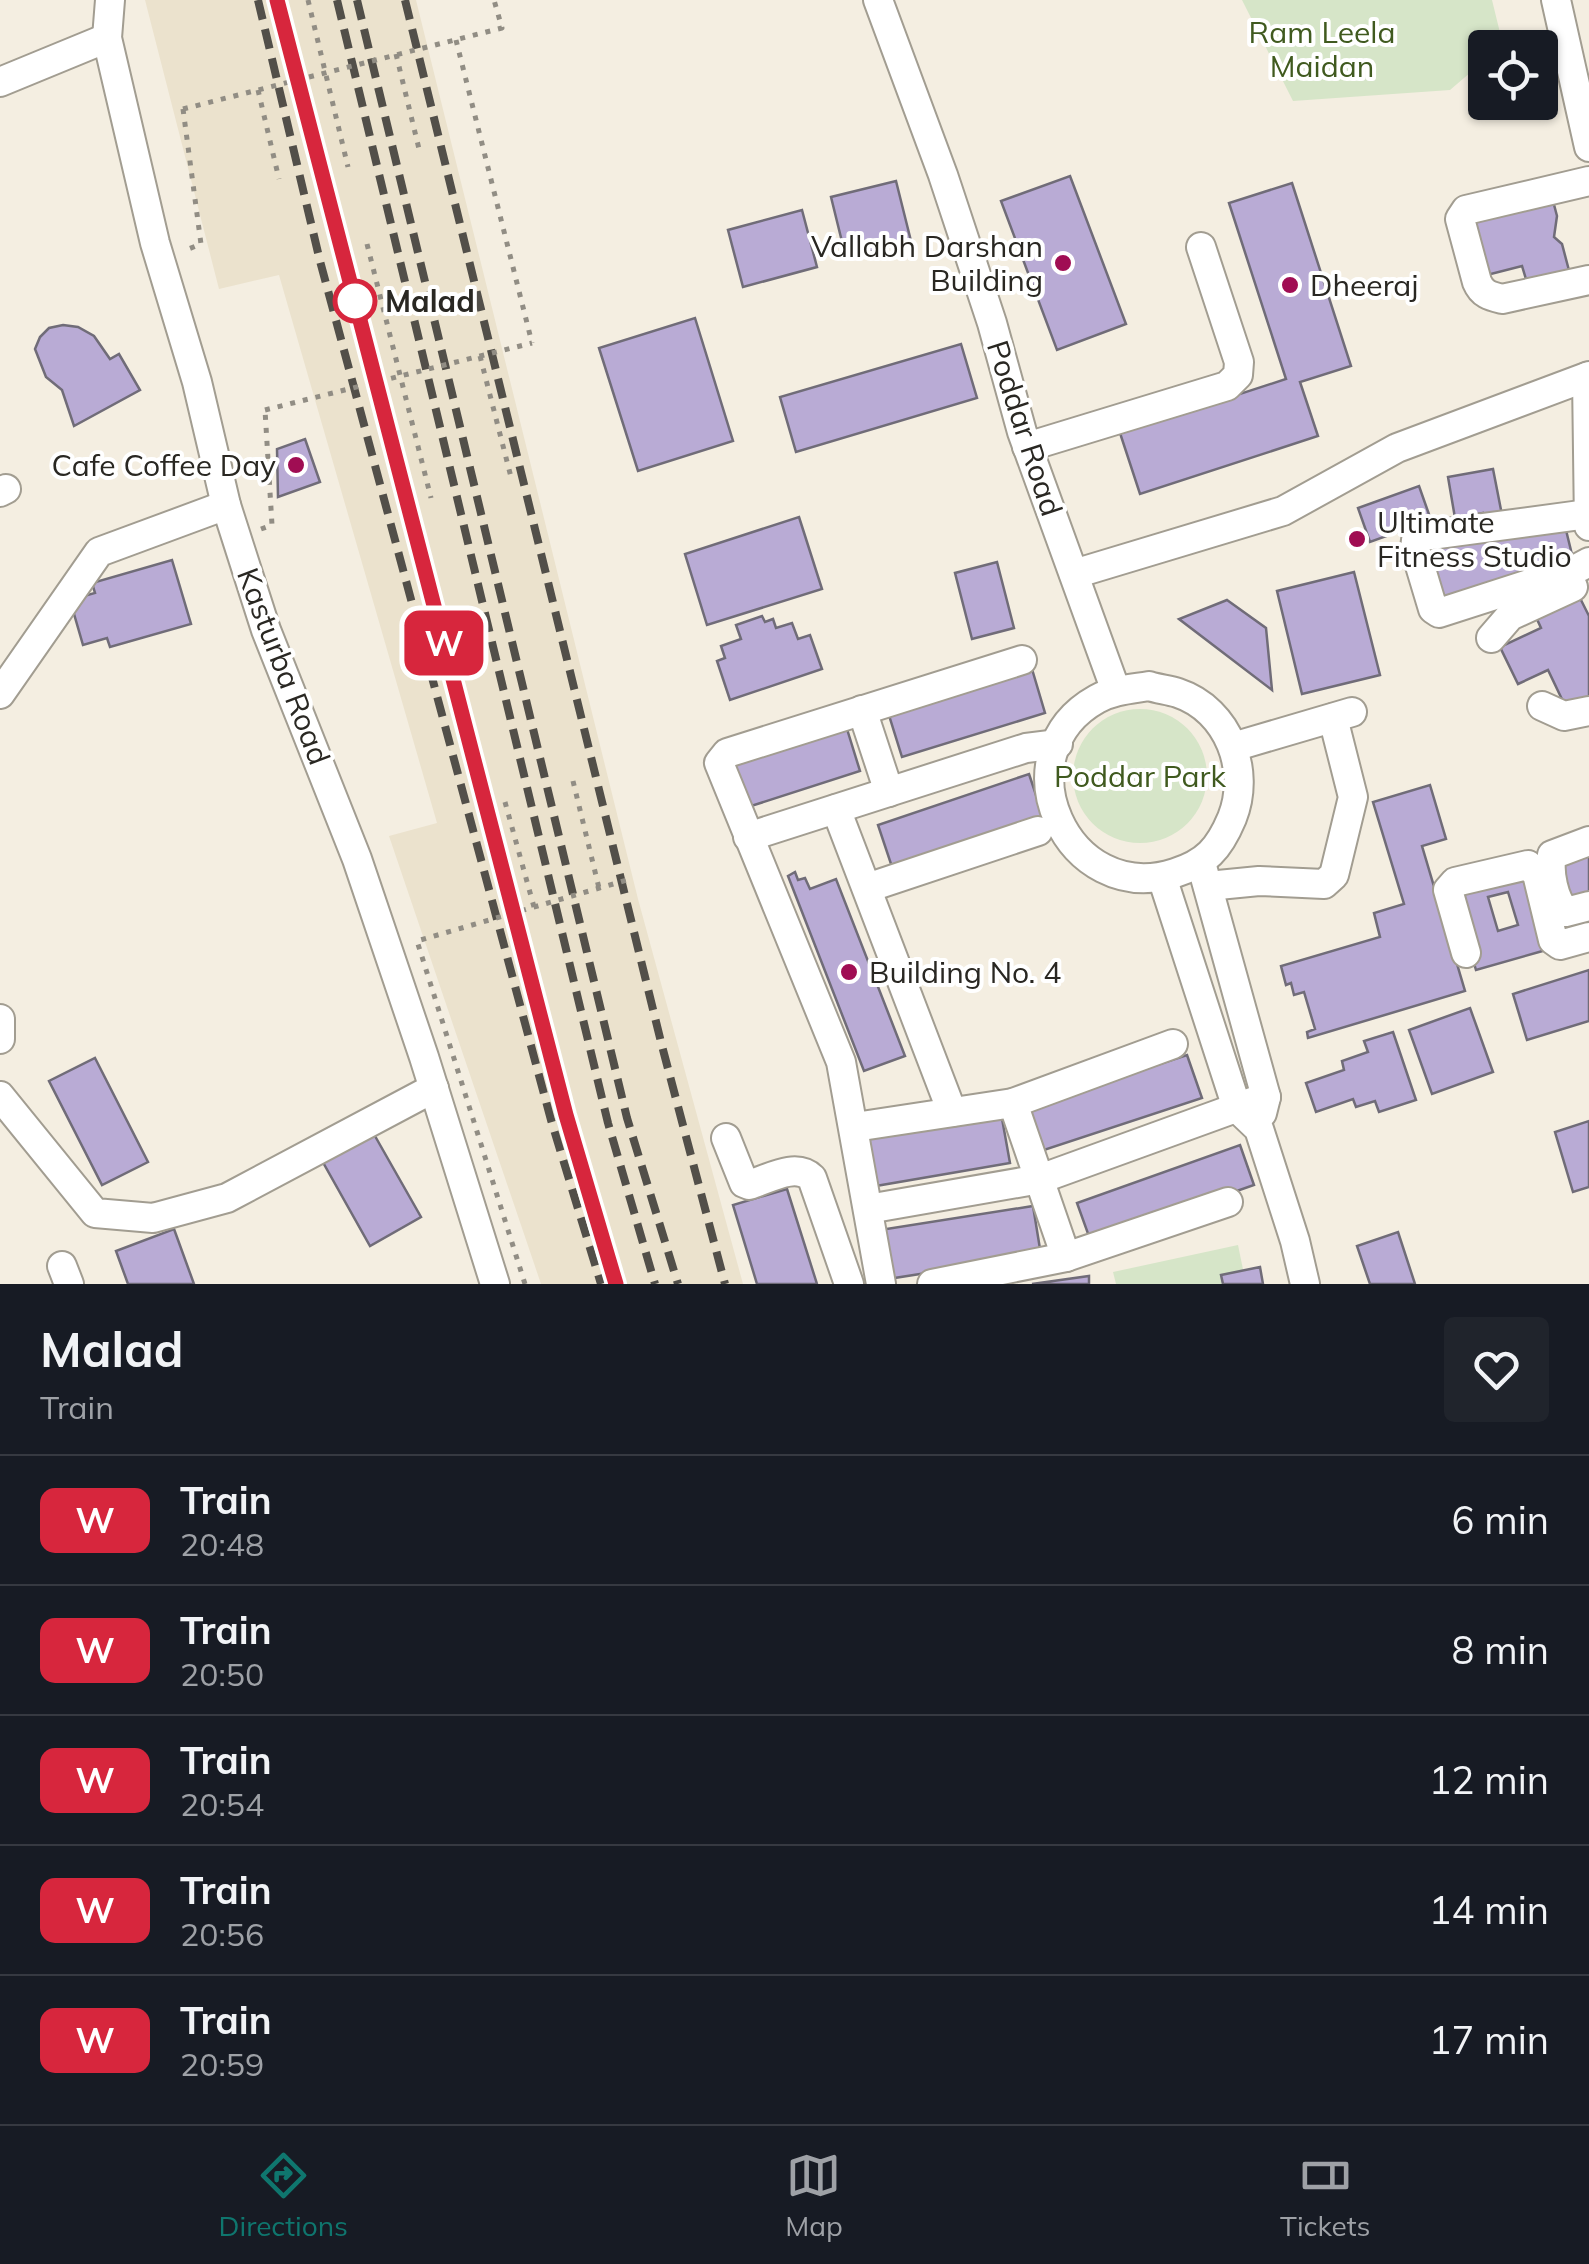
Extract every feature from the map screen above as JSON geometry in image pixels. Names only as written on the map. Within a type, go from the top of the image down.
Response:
[{"type":"street","name":"Kasturba Road","points":[[110,0],[107,38],[156,244],[197,382],[226,505],[266,630],[358,858],[494,1284]]},
{"type":"street","name":"Poddar Road","points":[[878,0],[944,175],[1028,447],[1116,691]]},
{"type":"street","points":[[1556,0],[1589,147]]},
{"type":"street","points":[[0,82],[107,38]]},
{"type":"street","points":[[1589,181],[1466,210],[1460,220],[1481,291],[1502,299],[1589,280]]},
{"type":"street","points":[[1028,447],[1227,386],[1238,375],[1239,362],[1201,247]]},
{"type":"street","points":[[1074,574],[1283,511],[1398,448],[1588,377],[1582,519],[1586,578]]},
{"type":"street","points":[[0,694],[99,552],[226,505]]},
{"type":"street","points":[[1582,519],[1423,536],[1416,540],[1414,549],[1433,610],[1439,613],[1576,569],[1586,578]]},
{"type":"street","points":[[1491,638],[1510,616],[1586,578]]},
{"type":"street","points":[[881,1284],[841,1062],[721,772],[722,756],[1022,660]]},
{"type":"street","points":[[1233,747],[1342,715],[1353,797],[1334,875],[1324,884],[1205,875],[1116,874],[1090,861],[1068,840],[1054,814],[1048,785],[1052,756],[1065,729],[1079,712],[1116,691],[1149,686],[1181,694],[1209,711],[1233,747],[1240,769],[1239,802],[1205,875],[1266,1097],[1259,1129]]},
{"type":"street","points":[[1542,706],[1564,716],[1589,710]]},
{"type":"street","points":[[862,710],[889,792]]},
{"type":"street","points":[[748,837],[1026,748],[1058,744]]},
{"type":"street","points":[[836,809],[952,1112]]},
{"type":"street","points":[[866,888],[1038,831]]},
{"type":"street","points":[[1589,842],[1552,856],[1550,865],[1559,905],[1566,912],[1589,906]]},
{"type":"street","points":[[1466,953],[1448,890],[1455,882],[1528,866],[1537,874],[1553,940],[1560,945],[1589,937]]},
{"type":"street","points":[[1162,877],[1237,1108],[1259,1129],[1305,1284]]},
{"type":"street","points":[[0,1019],[0,1039]]},
{"type":"street","points":[[855,1127],[1013,1103],[1173,1044]]},
{"type":"street","points":[[0,1096],[95,1213],[153,1218],[227,1198],[434,1088]]},
{"type":"street","points":[[868,1208],[1040,1179],[1266,1097]]},
{"type":"street","points":[[1013,1103],[1066,1256]]},
{"type":"street","points":[[726,1138],[744,1184],[797,1170],[812,1178],[849,1284]]},
{"type":"street","points":[[932,1284],[1066,1256],[1228,1202]]},
{"type":"path","points":[[308,0],[348,166]]},
{"type":"path","points":[[201,244],[182,109],[502,28],[494,0]]},
{"type":"path","points":[[272,525],[266,410],[532,344],[456,40]]},
{"type":"path","points":[[396,54],[420,153]]},
{"type":"path","points":[[258,90],[279,179]]},
{"type":"path","points":[[368,244],[430,498]]},
{"type":"path","points":[[480,356],[512,481]]},
{"type":"path","points":[[573,781],[599,888]]},
{"type":"path","points":[[505,802],[534,907]]},
{"type":"path","points":[[525,1284],[417,940],[628,880]]},
{"type":"shaded area","points":[[145,0],[416,0],[638,899],[743,1284],[541,1284],[389,836],[437,823],[279,275],[219,289]]},
{"type":"green space","name":"Ram Leela Maidan","points":[[1242,0],[1492,0],[1499,30],[1468,30],[1468,75],[1450,90],[1293,101]]},
{"type":"green space","name":"Poddar Park","points":[[1140,709],[1166,714],[1188,728],[1202,750],[1207,776],[1202,802],[1188,824],[1166,838],[1140,843],[1114,838],[1092,824],[1078,802],[1073,776],[1078,750],[1092,728],[1114,714]]},
{"type":"green space","points":[[1238,1245],[1246,1284],[1116,1284],[1113,1272]]},
{"type":"building","name":"Vallabh Darshan Building","points":[[1070,176],[1126,324],[1057,350],[1001,201]]},
{"type":"building","points":[[896,181],[911,241],[846,258],[831,197]]},
{"type":"building","name":"Dheeraj","points":[[1292,183],[1351,366],[1300,382],[1318,436],[1140,494],[1120,433],[1286,379],[1229,203]]},
{"type":"building","points":[[1552,197],[1557,216],[1554,237],[1562,244],[1571,278],[1529,289],[1522,266],[1483,276],[1468,219]]},
{"type":"building","points":[[802,210],[817,267],[743,287],[728,230]]},
{"type":"building","points":[[695,318],[733,441],[638,471],[599,348]]},
{"type":"building","points":[[78,327],[94,336],[110,359],[119,354],[140,390],[74,426],[62,390],[46,377],[35,349],[49,328]]},
{"type":"building","points":[[961,344],[977,398],[796,452],[780,397]]},
{"type":"building","name":"Cafe Coffee Day","points":[[305,439],[320,482],[278,497],[277,449]]},
{"type":"building","points":[[1493,469],[1502,515],[1484,518],[1483,513],[1455,518],[1448,477]]},
{"type":"building","points":[[1419,486],[1431,520],[1370,542],[1358,508]]},
{"type":"building","points":[[799,517],[822,589],[707,625],[685,554]]},
{"type":"building","points":[[1565,526],[1575,567],[1441,605],[1424,547]]},
{"type":"building","points":[[172,560],[191,624],[110,647],[107,638],[83,645],[70,600],[95,593],[92,583]]},
{"type":"building","points":[[997,562],[1014,628],[972,639],[955,573]]},
{"type":"building","points":[[1354,572],[1380,675],[1302,694],[1277,591]]},
{"type":"building","points":[[1579,596],[1589,616],[1589,704],[1569,714],[1548,670],[1518,684],[1500,647],[1541,628],[1536,617]]},
{"type":"building","points":[[1227,600],[1266,628],[1272,690],[1179,619]]},
{"type":"building","points":[[762,616],[765,622],[773,619],[776,628],[792,623],[798,639],[810,635],[822,669],[730,700],[717,661],[725,658],[721,646],[741,639],[736,625]]},
{"type":"building","points":[[1032,669],[1045,713],[902,757],[888,712]]},
{"type":"building","points":[[847,729],[860,771],[745,808],[731,765]]},
{"type":"building","points":[[1029,774],[1043,816],[892,867],[878,825]]},
{"type":"building","points":[[1430,785],[1446,839],[1422,846],[1465,991],[1308,1038],[1307,1032],[1315,1029],[1304,992],[1294,995],[1291,983],[1286,985],[1281,966],[1380,937],[1374,913],[1404,904],[1373,802]]},
{"type":"building","points":[[1589,854],[1589,896],[1572,901],[1562,865]]},
{"type":"building","name":"Building No. 4","points":[[795,872],[798,880],[805,878],[810,889],[836,879],[905,1056],[864,1071],[788,876]]},
{"type":"building","points":[[1531,874],[1546,950],[1476,970],[1453,893]],"holes":[[[1508,892],[1518,925],[1498,931],[1488,897]]]},
{"type":"building","points":[[1589,970],[1589,1021],[1527,1040],[1513,994]]},
{"type":"building","points":[[1470,1008],[1493,1072],[1432,1094],[1409,1030]]},
{"type":"building","points":[[1393,1032],[1416,1100],[1379,1112],[1375,1101],[1356,1107],[1353,1099],[1316,1112],[1306,1083],[1344,1070],[1342,1061],[1368,1052],[1364,1041]]},
{"type":"building","points":[[1187,1055],[1202,1098],[1041,1151],[1026,1108]]},
{"type":"building","points":[[95,1058],[148,1162],[102,1185],[49,1081]]},
{"type":"building","points":[[1001,1113],[1010,1163],[870,1187],[861,1138]]},
{"type":"building","points":[[1589,1121],[1589,1187],[1573,1192],[1555,1132]]},
{"type":"building","points":[[371,1129],[421,1217],[370,1246],[320,1157]]},
{"type":"building","points":[[1240,1145],[1254,1185],[1091,1242],[1077,1203]]},
{"type":"building","points":[[787,1189],[817,1284],[757,1284],[733,1205]]},
{"type":"building","points":[[1033,1206],[1041,1255],[888,1279],[880,1230]]},
{"type":"building","points":[[174,1229],[194,1284],[128,1284],[116,1251]]},
{"type":"building","points":[[1398,1232],[1415,1284],[1370,1284],[1357,1246]]},
{"type":"building","points":[[1260,1267],[1263,1284],[1223,1284],[1221,1275]]},
{"type":"building","points":[[1089,1276],[1089,1284],[1032,1284]]},
{"type":"railway","points":[[258,0],[320,261],[551,1120],[601,1284]]},
{"type":"railway","points":[[277,0],[596,1219]]},
{"type":"railway","points":[[337,0],[608,1123],[655,1284]]},
{"type":"railway","points":[[357,0],[627,1118],[678,1284]]},
{"type":"railway","points":[[405,0],[662,1046],[725,1284]]},
{"type":"train","name":"W","points":[[277,0],[566,1115],[616,1284]]},
{"type":"place","name":"Vallabh Darshan Building","points":[[1063,263]]},
{"type":"place","name":"Dheeraj","points":[[1290,285]]},
{"type":"place","name":"Malad","points":[[355,301]]},
{"type":"place","name":"Cafe Coffee Day","points":[[296,465]]},
{"type":"place","name":"Ultimate Fitness Studio","points":[[1357,539]]},
{"type":"place","name":"Building No. 4","points":[[849,972]]}]
